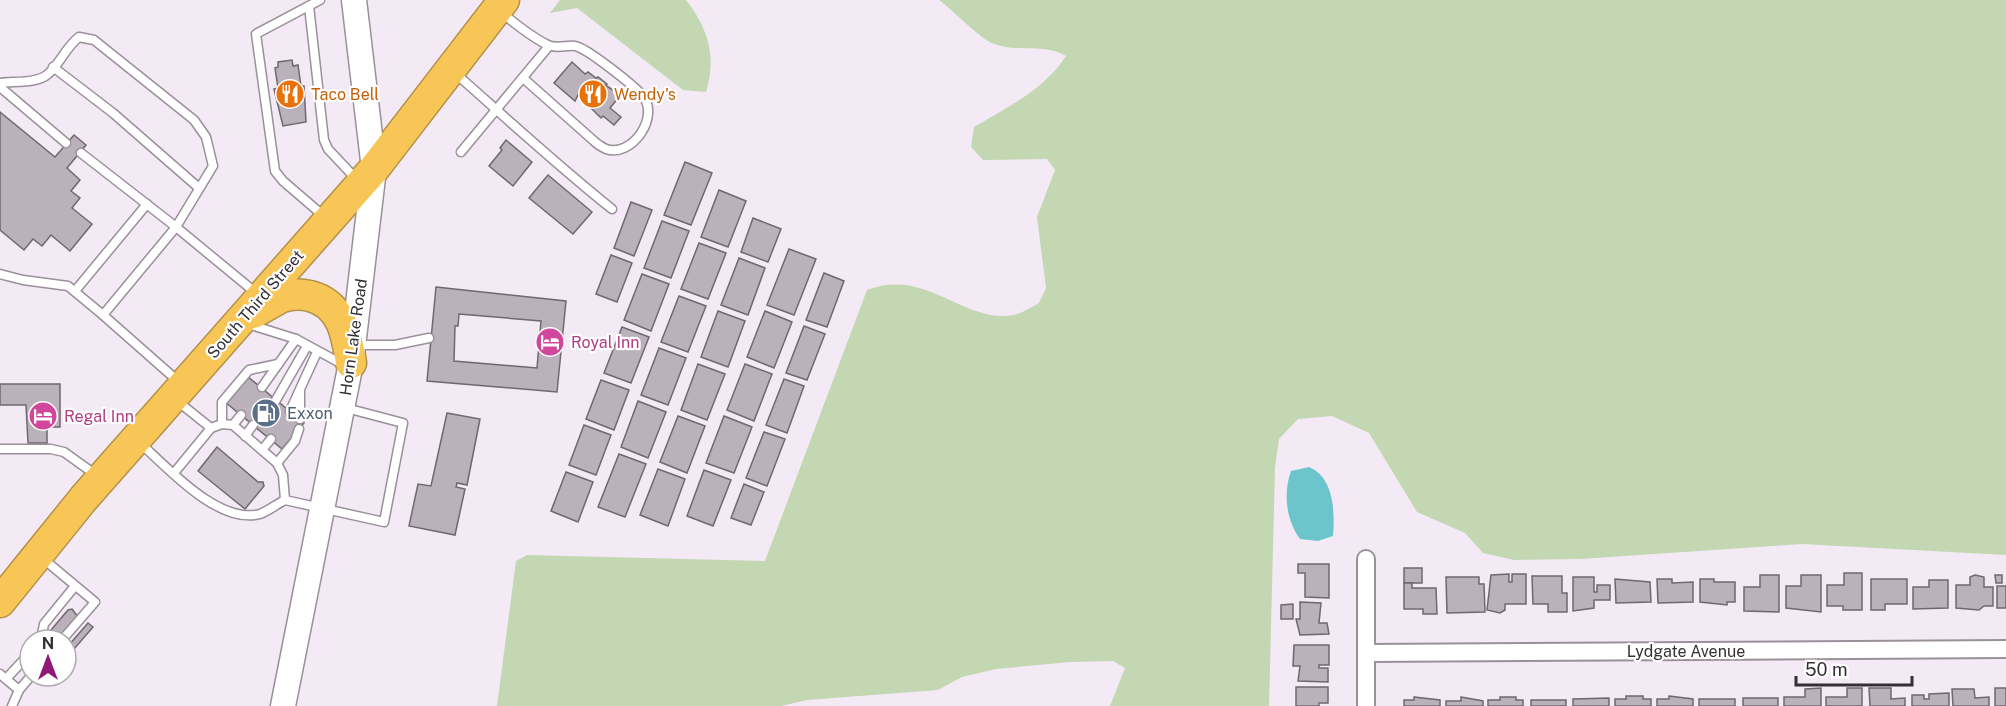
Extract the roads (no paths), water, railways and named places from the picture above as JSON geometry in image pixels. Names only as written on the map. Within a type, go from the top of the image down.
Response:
[{"type":"highway","name":"South Third Street","points":[[0,602],[102,478],[367,176],[500,5]]},
{"type":"highway","points":[[248,312],[297,294],[322,299],[336,312],[342,322],[352,358]]},
{"type":"main road","name":"Horn Lake Road","points":[[283,706],[352,358],[367,176],[354,0]]},
{"type":"street","points":[[1366,559],[1366,706]]},
{"type":"street","name":"Lydgate Avenue","points":[[1366,653],[2006,649]]},
{"type":"lane","points":[[320,0],[258,30],[256,34],[275,171],[283,181],[328,220]]},
{"type":"lane","points":[[500,5],[549,46],[577,46],[612,69],[649,104],[651,114],[646,125],[622,148],[607,150],[523,78]]},
{"type":"lane","points":[[309,6],[324,140],[328,149],[367,176]]},
{"type":"lane","points":[[0,85],[41,78],[79,37],[94,40],[194,120],[206,137],[213,166],[176,226],[103,315]]},
{"type":"lane","points":[[461,152],[549,46]]},
{"type":"lane","points":[[53,67],[113,113],[199,188]]},
{"type":"lane","points":[[450,69],[497,108],[535,147],[612,209]]},
{"type":"lane","points":[[0,85],[66,143]]},
{"type":"lane","points":[[81,153],[176,226],[248,312],[317,352],[352,358],[429,338]]},
{"type":"lane","points":[[75,291],[147,204]]},
{"type":"lane","points":[[0,274],[22,280],[68,286],[75,291],[103,315],[212,428]]},
{"type":"lane","points":[[262,387],[296,339]]},
{"type":"lane","points":[[276,400],[307,346]]},
{"type":"lane","points":[[290,411],[317,352]]},
{"type":"lane","points":[[222,424],[222,402],[249,370],[278,364]]},
{"type":"lane","points":[[277,463],[295,441],[300,424],[300,389]]},
{"type":"lane","points":[[136,439],[212,506],[246,515],[261,514],[285,500],[384,522],[403,423],[343,407]]},
{"type":"lane","points":[[233,425],[241,415]]},
{"type":"lane","points":[[174,473],[212,428],[222,424],[233,425],[277,463],[283,475],[285,500]]},
{"type":"lane","points":[[245,436],[254,425]]},
{"type":"lane","points":[[262,450],[271,439]]},
{"type":"lane","points":[[0,449],[51,448],[64,452],[102,478]]},
{"type":"lane","points":[[38,555],[95,602],[72,628]]},
{"type":"lane","points":[[43,628],[44,624],[75,586]]},
{"type":"lane","points":[[12,706],[19,690],[3,677],[18,664]]},
{"type":"water","points":[[1309,467],[1324,479],[1333,507],[1333,536],[1318,541],[1300,539],[1295,532],[1287,506],[1287,488],[1291,471]]},
{"type":"place","name":"Taco Bell","points":[[290,94]]},
{"type":"place","name":"Wendy's","points":[[593,94]]},
{"type":"place","name":"Royal Inn","points":[[550,342]]},
{"type":"place","name":"Exxon","points":[[266,413]]},
{"type":"place","name":"Regal Inn","points":[[43,416]]}]
